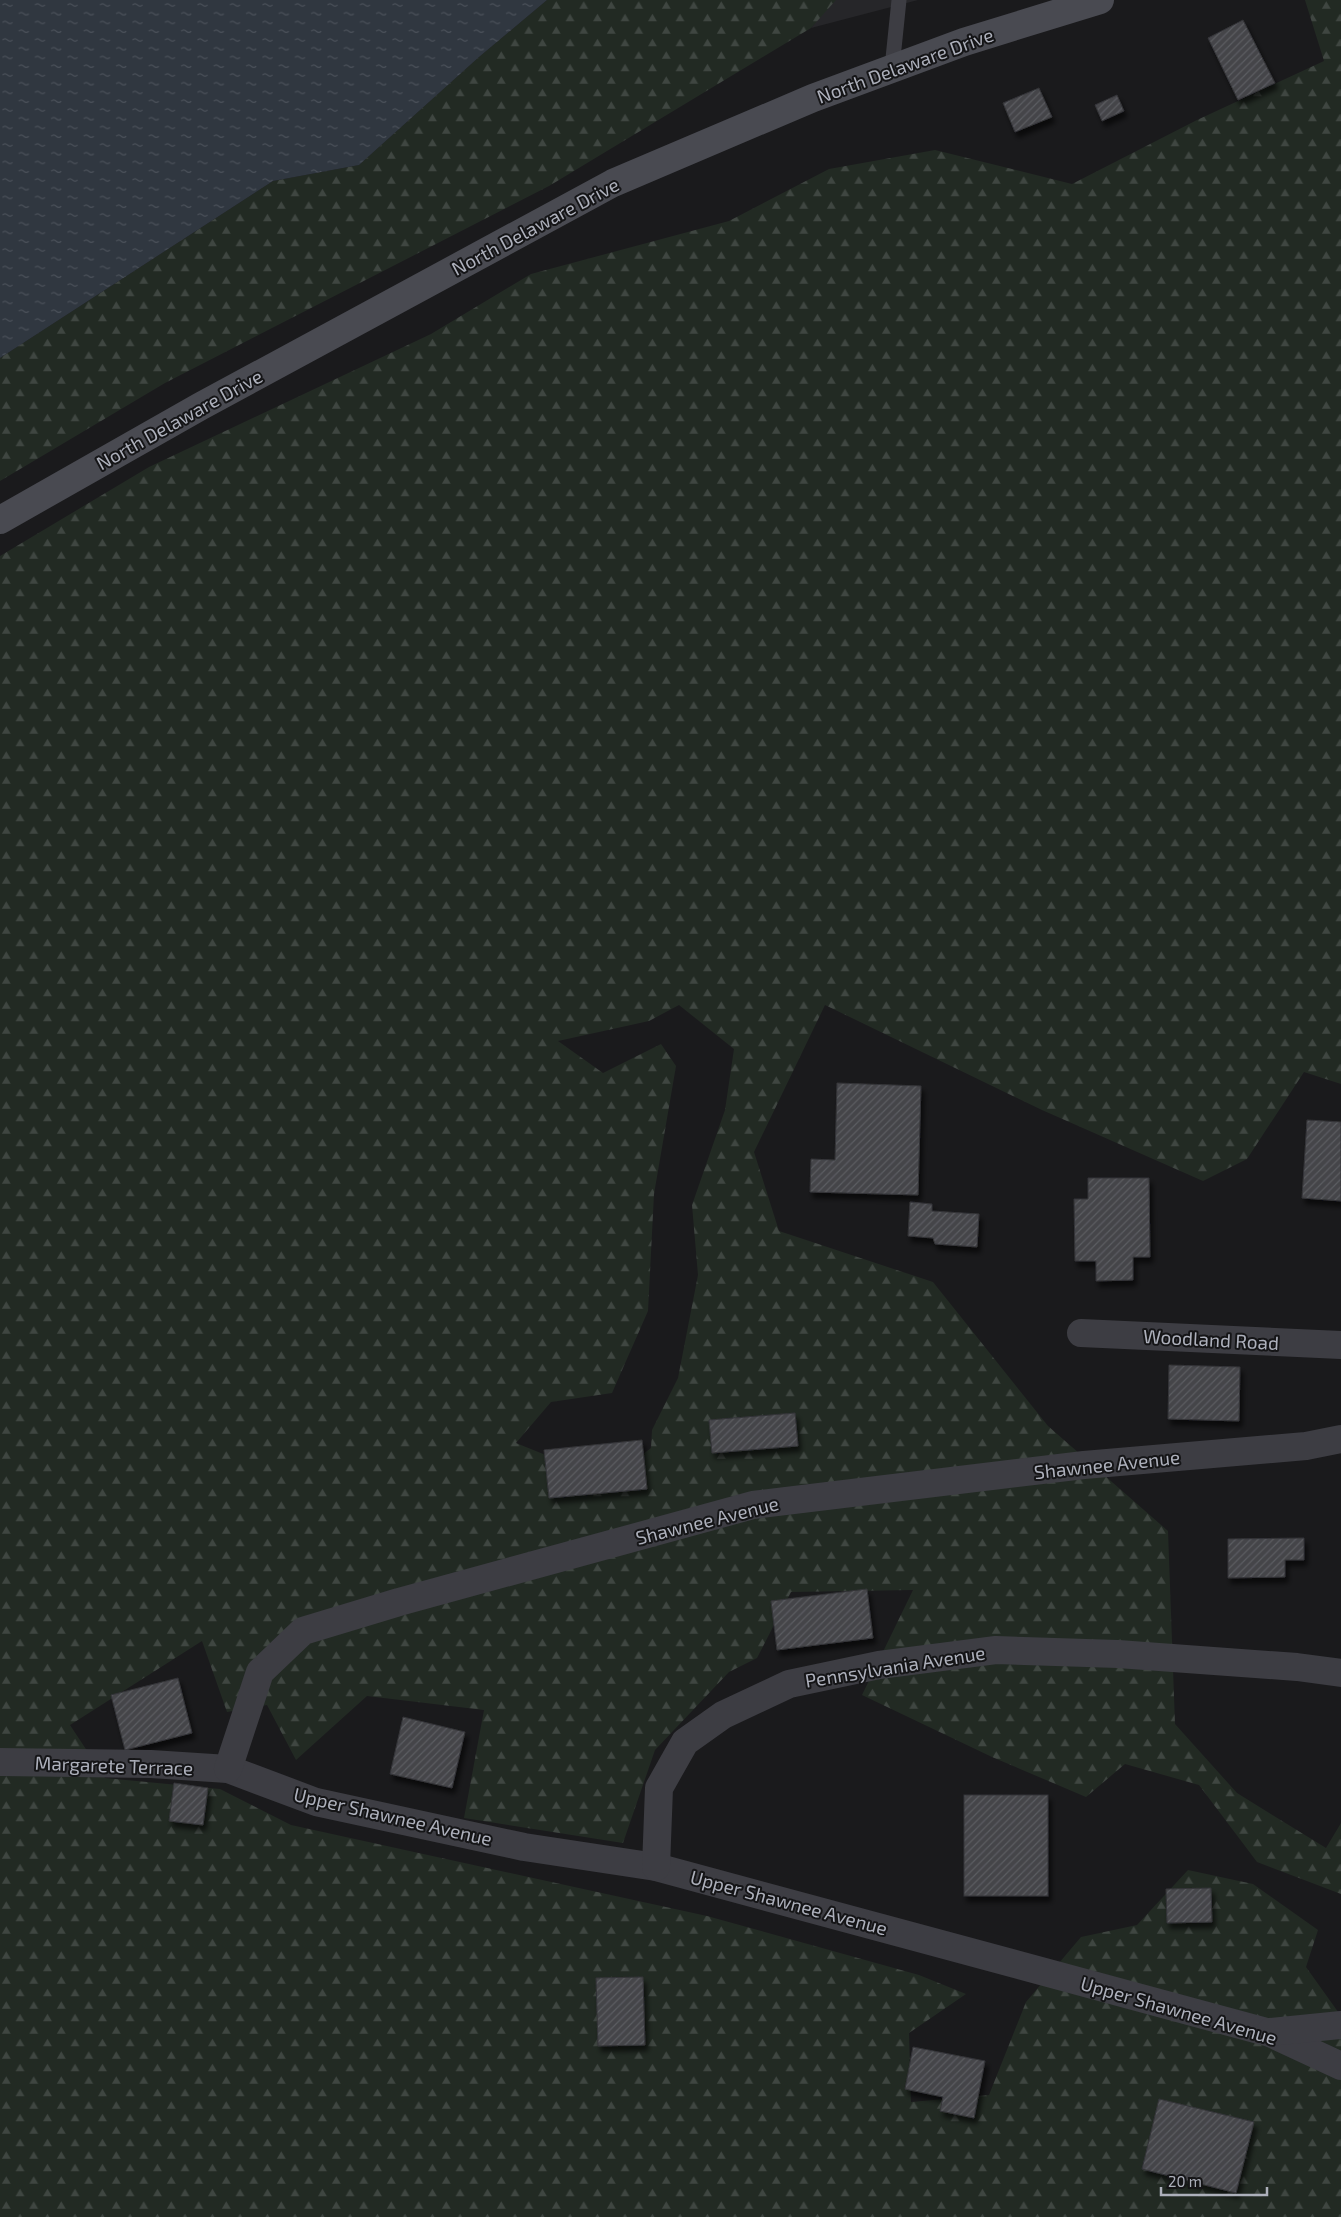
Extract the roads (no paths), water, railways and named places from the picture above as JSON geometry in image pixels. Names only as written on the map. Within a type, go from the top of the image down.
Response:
[{"type":"main road","name":"North Delaware Drive","points":[[0,520],[201,406],[613,183],[813,98],[892,68],[964,42],[1100,0]]},
{"type":"street","name":"Woodland Road","points":[[1081,1333],[1341,1345]]},
{"type":"street","name":"Shawnee Avenue","points":[[228,1770],[260,1672],[303,1631],[399,1602],[753,1505],[1084,1465],[1306,1446],[1341,1439]]},
{"type":"street","name":"Pennsylvania Avenue","points":[[656,1867],[659,1788],[685,1742],[723,1715],[789,1684],[879,1665],[996,1650],[1118,1654],[1298,1667],[1341,1673]]},
{"type":"street","name":"Margarete Terrace","points":[[0,1762],[132,1764],[228,1770]]},
{"type":"street","name":"Upper Shawnee Avenue","points":[[228,1770],[316,1802],[524,1847],[656,1867],[1270,2032],[1341,2066]]},
{"type":"street","points":[[1270,2032],[1341,2025]]},
{"type":"lane","points":[[892,68],[899,0]]},
{"type":"water","points":[[0,0],[547,0],[479,57],[359,165],[273,181],[0,358]]}]
